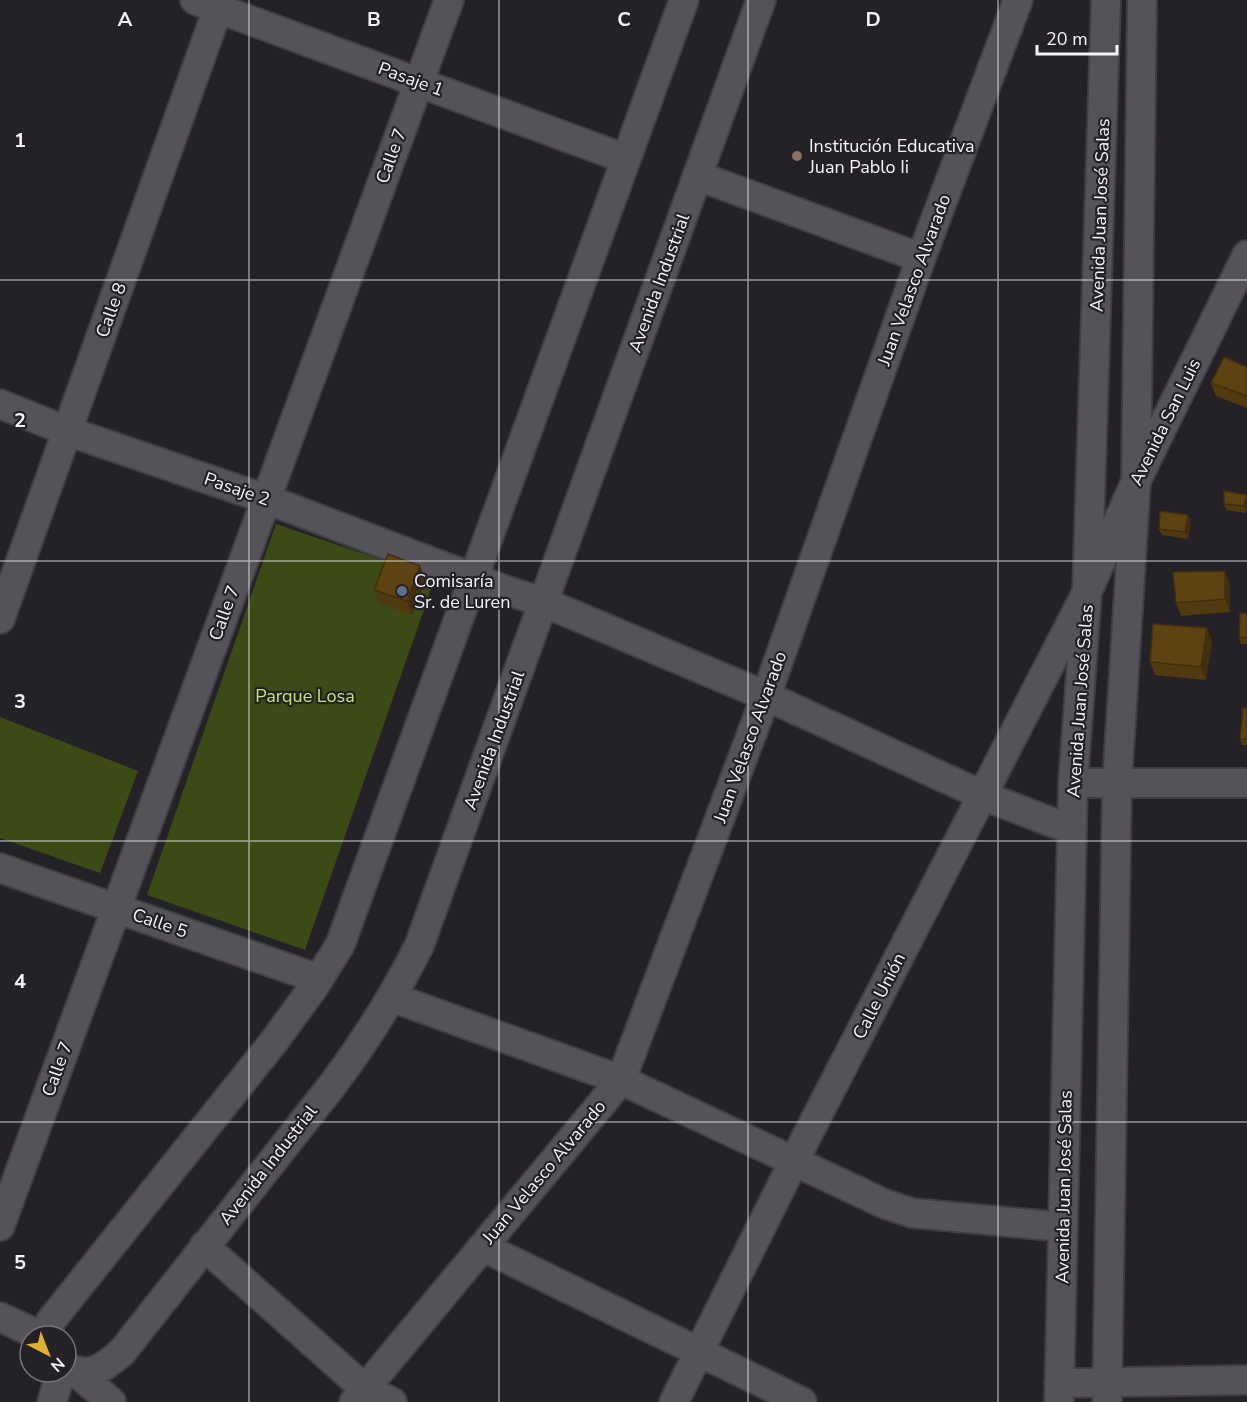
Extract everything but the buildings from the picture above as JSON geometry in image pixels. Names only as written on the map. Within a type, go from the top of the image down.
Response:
[{"type":"street","name":"Calle 7","points":[[0,1226],[449,0]]},
{"type":"street","points":[[50,1324],[275,1040],[319,979],[340,945],[684,0]]},
{"type":"street","name":"Avenida Industrial","points":[[78,1371],[88,1372],[107,1365],[122,1352],[352,1059],[401,982],[419,946],[761,0]]},
{"type":"street","name":"Juan Velasco Alvarado","points":[[360,1396],[621,1080],[766,696],[921,258],[1018,0]]},
{"type":"street","name":"Avenida Juan José Salas","points":[[1059,1393],[1073,783],[1087,592],[1106,0]]},
{"type":"street","points":[[1108,1393],[1117,783],[1136,481],[1142,0]]},
{"type":"street","name":"Pasaje 1","points":[[212,3],[626,159]]},
{"type":"street","name":"Calle 8","points":[[0,619],[67,431],[212,3]]},
{"type":"street","points":[[1102,157],[1141,156]]},
{"type":"street","points":[[698,176],[921,258]]},
{"type":"street","name":"Avenida San Luis","points":[[1087,592],[1136,481],[1247,255]]},
{"type":"street","name":"Pasaje 2","points":[[0,404],[67,431],[266,499],[473,578],[543,602],[766,696],[984,796],[1072,830]]},
{"type":"street","name":"Calle Unión","points":[[674,1402],[794,1161],[984,796],[1087,592]]},
{"type":"street","points":[[1073,783],[1247,783]]},
{"type":"street","name":"Calle 5","points":[[0,868],[319,979]]},
{"type":"street","points":[[391,997],[621,1080],[885,1204],[912,1213],[1063,1227]]},
{"type":"street","points":[[204,1246],[360,1396],[392,1402]]},
{"type":"street","points":[[483,1247],[802,1402]]},
{"type":"street","points":[[0,1317],[18,1325]]},
{"type":"street","points":[[78,1377],[111,1402]]},
{"type":"street","points":[[1059,1393],[1108,1393],[1247,1380]]},
{"type":"street","points":[[52,1402],[61,1384]]},
{"type":"green space","name":"Parque Losa","points":[[276,524],[435,578],[305,950],[147,895]]},
{"type":"green space","points":[[0,717],[138,771],[100,873],[0,838]]},
{"type":"place","name":"Institución Educativa Juan Pablo Ii","points":[[797,156]]},
{"type":"place","name":"Comisaría Sr. de Luren","points":[[402,591]]}]
